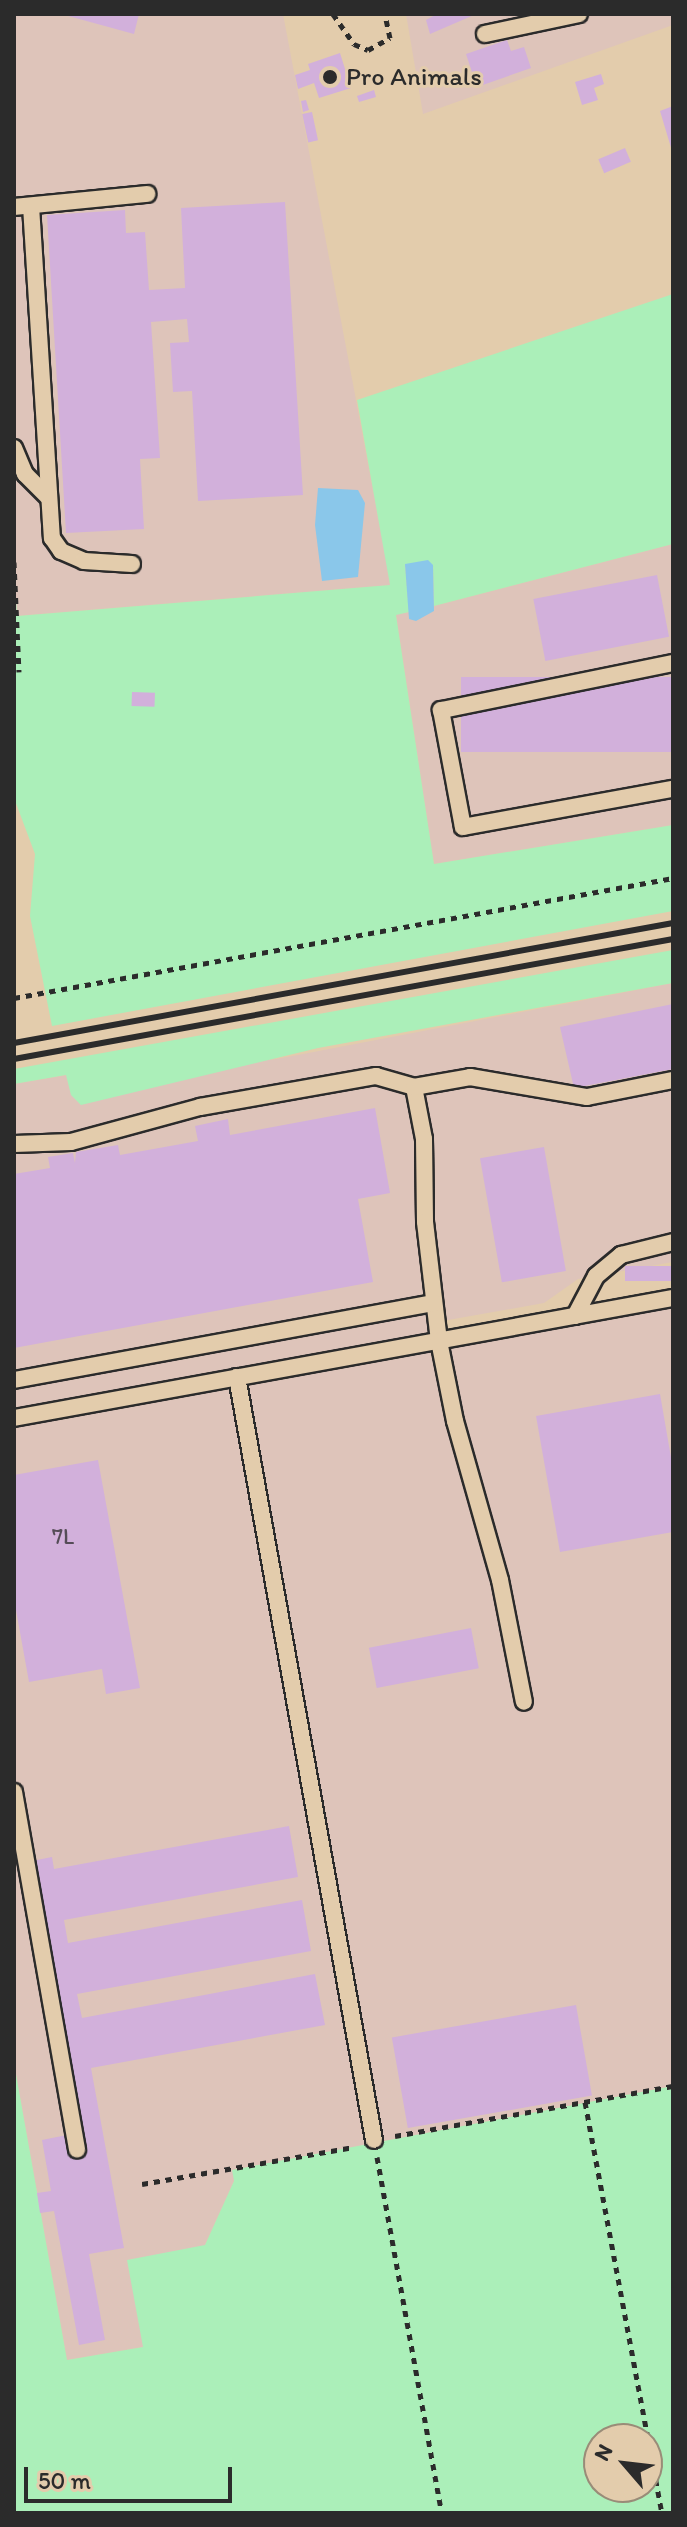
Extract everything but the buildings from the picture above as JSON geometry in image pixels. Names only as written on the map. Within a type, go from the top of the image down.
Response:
[{"type":"lane","points":[[485,34],[579,14]]},
{"type":"lane","points":[[132,564],[100,565],[61,551],[52,538],[22,206],[147,194]]},
{"type":"lane","points":[[14,448],[25,474],[49,498]]},
{"type":"lane","points":[[673,663],[441,710],[463,827],[673,789]]},
{"type":"lane","points":[[14,1144],[71,1142],[200,1107],[376,1076],[414,1087],[470,1077],[587,1097],[673,1080]]},
{"type":"lane","points":[[414,1087],[424,1139],[425,1222],[439,1341],[455,1421],[500,1580],[524,1702]]},
{"type":"lane","points":[[575,1316],[596,1276],[621,1255],[673,1242]]},
{"type":"lane","points":[[14,1418],[673,1298]]},
{"type":"lane","points":[[14,1380],[434,1303]]},
{"type":"lane","points":[[237,1377],[374,2140]]},
{"type":"lane","points":[[14,1792],[77,2149]]},
{"type":"path","points":[[333,14],[354,44],[368,50],[381,47],[390,38],[385,14]]},
{"type":"path","points":[[14,562],[19,672]]},
{"type":"path","points":[[14,998],[673,878]]},
{"type":"path","points":[[142,2184],[302,2159],[374,2140],[673,2086]]},
{"type":"path","points":[[585,2102],[662,2513]]},
{"type":"path","points":[[374,2140],[442,2513]]},
{"type":"shaded area","points":[[14,14],[283,14],[391,585],[16,616]]},
{"type":"shaded area","points":[[406,14],[673,14],[673,25],[423,114]]},
{"type":"shaded area","points":[[673,544],[673,825],[434,864],[396,614],[409,612],[409,619],[434,611],[434,606]]},
{"type":"shaded area","points":[[673,983],[673,1262],[578,1279],[544,1303],[437,1322],[439,1340],[673,1298],[673,2086],[233,2170],[234,2181],[205,2245],[143,2347],[67,2360],[14,2063],[14,1084],[67,1075],[277,1059]]},
{"type":"green space","points":[[673,294],[673,544],[434,606],[433,565],[405,564],[409,612],[396,615],[434,864],[673,825],[673,911],[52,1026],[30,916],[35,854],[14,798],[14,562],[17,616],[390,585],[357,400]]},
{"type":"green space","points":[[673,950],[673,983],[318,1048],[81,1105],[71,1095],[66,1075],[14,1084],[14,1069]]},
{"type":"green space","points":[[14,2063],[67,2360],[143,2347],[127,2260],[205,2245],[234,2181],[232,2170],[673,2086],[673,2513],[14,2513]]},
{"type":"water","points":[[318,488],[358,490],[365,503],[358,577],[322,581],[315,525]]},
{"type":"water","points":[[428,560],[433,565],[434,611],[416,621],[409,619],[405,564]]},
{"type":"railway","points":[[14,1043],[673,923]]},
{"type":"railway","points":[[14,1059],[673,939]]},
{"type":"place","name":"Pro Animals","points":[[330,77]]}]
